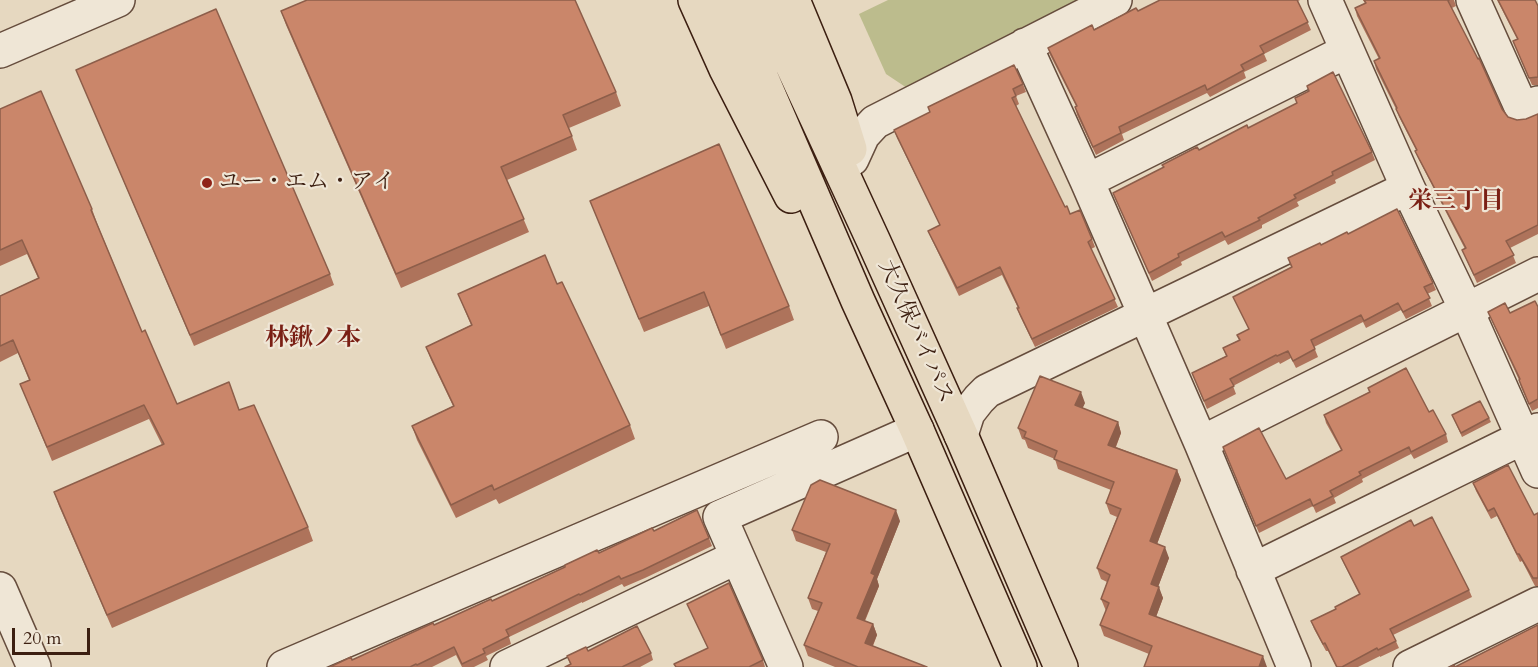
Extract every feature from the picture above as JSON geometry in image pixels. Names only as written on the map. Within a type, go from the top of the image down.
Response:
[{"type":"highway","points":[[695,0],[726,69],[820,253],[858,300]]},
{"type":"highway","points":[[758,8],[835,101],[858,175],[874,242]]},
{"type":"highway","name":"大久保バイパス","points":[[758,8],[858,300],[1020,667]]},
{"type":"highway","name":"大久保バイパス","points":[[758,8],[874,242],[961,435],[1060,667]]},
{"type":"street","points":[[0,51],[118,0]]},
{"type":"street","points":[[852,159],[863,135],[875,122],[1115,0]]},
{"type":"street","points":[[1325,0],[1408,188],[1466,309],[1531,433],[1538,471]]},
{"type":"street","points":[[1473,0],[1522,109],[1538,103]]},
{"type":"street","points":[[1025,45],[1146,315],[1294,667]]},
{"type":"street","points":[[1087,181],[1347,51]]},
{"type":"street","points":[[961,435],[968,413],[987,391],[1408,188]]},
{"type":"street","points":[[1201,443],[1538,274]]},
{"type":"street","points":[[786,667],[720,517],[917,430]]},
{"type":"street","points":[[1253,570],[1531,433]]},
{"type":"street","points":[[294,665],[821,437]]},
{"type":"street","points":[[507,667],[737,557]]},
{"type":"street","points":[[0,589],[34,667]]},
{"type":"street","points":[[1410,667],[1538,604]]},
{"type":"green space","points":[[888,0],[1091,0],[910,90],[886,74],[859,14]]},
{"type":"building","points":[[307,0],[575,0],[616,92],[563,115],[572,136],[501,167],[524,219],[396,274],[281,11]]},
{"type":"building","points":[[1160,0],[1297,0],[1308,22],[1260,46],[1264,53],[1241,65],[1244,70],[1207,90],[1205,85],[1119,127],[1121,133],[1093,147],[1075,107],[1077,106],[1048,48],[1092,25],[1094,30],[1136,8],[1138,11]]},
{"type":"building","points":[[1364,0],[1449,0],[1508,117],[1517,120],[1538,114],[1538,225],[1506,241],[1514,255],[1474,275],[1462,250],[1466,248],[1415,151],[1417,150],[1374,61],[1380,58],[1355,8],[1366,3]]},
{"type":"building","points":[[1498,0],[1535,0],[1538,6],[1538,77],[1529,78],[1513,41],[1518,39]]},
{"type":"building","name":"ユー・エム・アイ","points":[[216,9],[330,274],[190,335],[76,70]]},
{"type":"building","points":[[1014,65],[1023,84],[1013,89],[1016,96],[1012,98],[1065,207],[1067,206],[1070,214],[1080,210],[1092,239],[1088,242],[1115,299],[1032,339],[1000,267],[957,288],[928,231],[940,225],[894,130],[930,112],[928,107]]},
{"type":"building","points":[[1333,72],[1372,152],[1294,195],[1296,198],[1258,218],[1260,220],[1225,237],[1222,232],[1178,254],[1179,257],[1149,273],[1113,193],[1197,147],[1199,150],[1297,103],[1295,98],[1309,91],[1307,86]]},
{"type":"building","points":[[41,91],[142,332],[145,330],[177,404],[229,382],[239,410],[254,405],[308,527],[107,615],[54,492],[164,444],[144,405],[47,447],[20,384],[30,380],[13,340],[0,346],[0,296],[39,278],[22,240],[0,250],[0,109]]},
{"type":"building","points":[[719,144],[789,306],[721,335],[704,292],[639,319],[590,201]]},
{"type":"building","points":[[1397,209],[1433,283],[1424,287],[1430,298],[1403,312],[1398,303],[1364,321],[1361,315],[1311,340],[1315,349],[1293,361],[1288,351],[1276,355],[1230,379],[1234,386],[1204,401],[1192,373],[1227,356],[1223,348],[1240,340],[1237,335],[1249,329],[1233,297],[1292,267],[1288,258],[1347,232],[1348,234]]},
{"type":"building","points":[[545,255],[557,284],[562,282],[630,425],[494,490],[492,485],[451,505],[412,426],[454,406],[426,347],[472,325],[458,294]]},
{"type":"building","points":[[1535,301],[1538,307],[1538,399],[1529,404],[1520,379],[1488,312],[1505,303],[1510,313]]},
{"type":"building","points":[[1406,368],[1429,412],[1433,410],[1446,434],[1411,452],[1409,447],[1359,472],[1361,475],[1330,491],[1333,496],[1313,506],[1310,499],[1256,526],[1223,447],[1259,428],[1286,479],[1342,450],[1324,415],[1370,392],[1368,388]]},
{"type":"building","points":[[1040,376],[1081,392],[1075,405],[1118,422],[1108,445],[1177,470],[1150,541],[1165,547],[1151,584],[1159,587],[1149,614],[1263,656],[1259,667],[1144,667],[1152,646],[1100,625],[1109,603],[1101,599],[1110,575],[1097,568],[1121,509],[1106,503],[1114,482],[1054,459],[1057,451],[1024,437],[1026,432],[1018,428]]},
{"type":"building","points":[[1480,401],[1489,418],[1461,433],[1452,415]]},
{"type":"building","points":[[1508,465],[1534,515],[1538,513],[1538,578],[1533,578],[1517,554],[1494,508],[1488,511],[1473,483]]},
{"type":"building","points":[[820,480],[896,510],[871,573],[875,575],[857,618],[873,624],[865,643],[927,667],[858,667],[804,645],[822,603],[808,598],[830,544],[792,530],[811,485]]},
{"type":"building","points":[[697,510],[709,538],[643,570],[621,579],[619,576],[579,594],[506,630],[509,636],[483,649],[485,653],[462,664],[454,647],[410,667],[330,667],[351,657],[352,660],[491,599],[492,601],[597,550],[599,553],[652,528],[654,531]]},
{"type":"building","points":[[1432,517],[1469,590],[1390,629],[1396,641],[1378,650],[1377,648],[1342,667],[1337,667],[1311,621],[1360,594],[1341,557],[1411,520],[1414,526]]},
{"type":"building","points":[[729,583],[763,660],[749,667],[676,667],[674,664],[708,648],[687,604]]},
{"type":"building","points":[[1538,625],[1538,667],[1455,667]]},
{"type":"building","points":[[637,626],[651,653],[622,667],[565,667],[571,664],[567,656],[586,647],[588,651]]},
{"type":"place","name":"ユー・エム・アイ","points":[[207,183]]},
{"type":"district","name":"栄三丁目","points":[[1456,202]]},
{"type":"district","name":"林鍬ノ本","points":[[313,339]]}]
